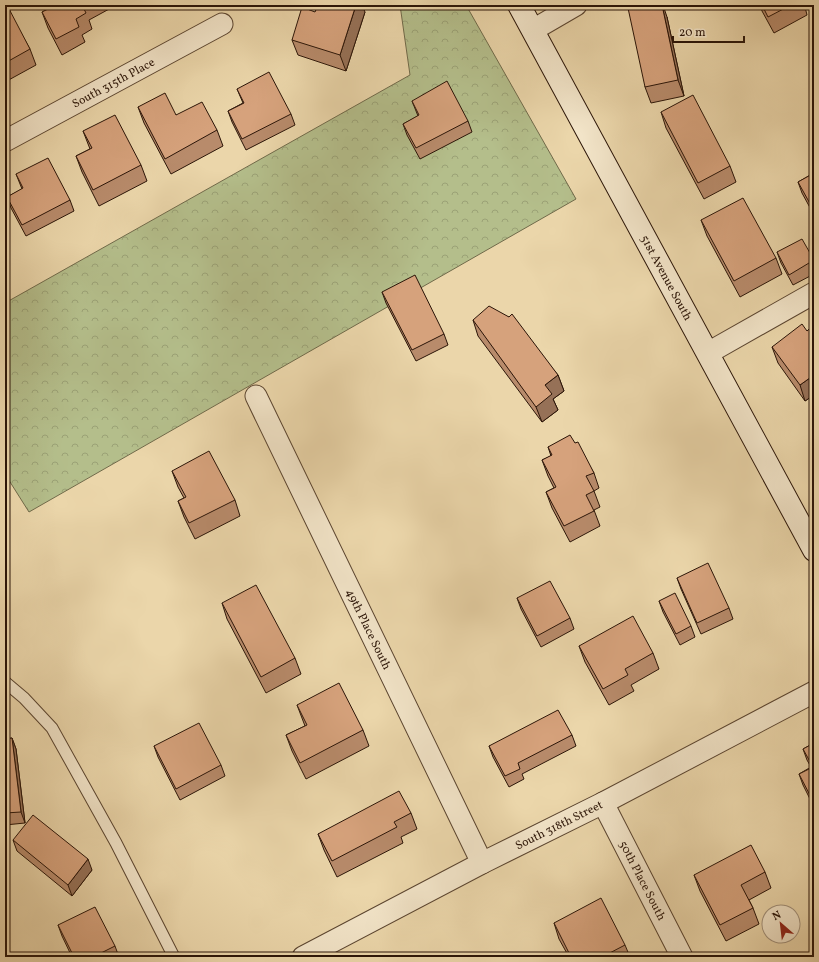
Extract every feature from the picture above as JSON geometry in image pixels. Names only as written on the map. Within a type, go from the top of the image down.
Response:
[{"type":"main road","name":"51st Avenue South","points":[[519,5],[814,550]]},
{"type":"street","points":[[533,30],[576,5]]},
{"type":"street","name":"South 315th Place","points":[[5,140],[222,24]]},
{"type":"street","points":[[708,353],[814,293]]},
{"type":"street","name":"49th Place South","points":[[256,396],[482,863]]},
{"type":"street","name":"South 318th Street","points":[[302,957],[482,863],[603,803],[814,692]]},
{"type":"street","name":"50th Place South","points":[[603,803],[682,957]]},
{"type":"lane","points":[[5,682],[24,698],[52,728],[116,843],[174,957]]},
{"type":"green space","points":[[400,5],[466,5],[576,199],[29,512],[5,474],[5,303],[410,75]]},
{"type":"building","points":[[5,5],[7,5],[30,49],[5,63]]},
{"type":"building","points":[[48,5],[82,5],[86,13],[76,19],[79,27],[56,39],[42,12],[50,8]]},
{"type":"building","points":[[318,5],[356,5],[340,55],[292,40],[302,7],[315,12]]},
{"type":"building","points":[[641,5],[662,5],[678,80],[645,87],[628,8]]},
{"type":"building","points":[[762,5],[791,5],[768,17]]},
{"type":"building","points":[[269,72],[291,114],[242,139],[228,111],[244,103],[237,89]]},
{"type":"building","points":[[447,81],[468,121],[416,148],[403,124],[419,115],[412,101]]},
{"type":"building","points":[[165,93],[176,115],[202,102],[217,130],[165,159],[138,107]]},
{"type":"building","points":[[693,95],[730,166],[698,183],[661,112]]},
{"type":"building","points":[[115,115],[141,165],[93,190],[76,156],[92,148],[83,131]]},
{"type":"building","points":[[48,158],[70,200],[22,225],[7,197],[23,188],[16,174]]},
{"type":"building","points":[[814,173],[814,209],[813,209],[798,182]]},
{"type":"building","points":[[743,198],[776,258],[734,281],[701,220]]},
{"type":"building","points":[[802,239],[814,260],[789,275],[777,252]]},
{"type":"building","points":[[415,275],[444,334],[412,350],[382,292]]},
{"type":"building","points":[[489,306],[509,317],[512,314],[558,375],[545,385],[552,394],[536,407],[473,320]]},
{"type":"building","points":[[802,324],[807,331],[814,325],[814,375],[800,385],[772,347]]},
{"type":"building","points":[[570,435],[575,443],[578,442],[594,473],[586,476],[594,491],[586,495],[594,511],[564,526],[546,492],[556,487],[542,460],[552,455],[548,447]]},
{"type":"building","points":[[209,451],[235,500],[189,523],[178,501],[186,497],[172,471]]},
{"type":"building","points":[[708,563],[729,608],[697,623],[677,578]]},
{"type":"building","points":[[550,581],[570,618],[537,636],[517,598]]},
{"type":"building","points":[[256,585],[295,658],[261,677],[222,603]]},
{"type":"building","points":[[675,593],[691,626],[676,634],[659,601]]},
{"type":"building","points":[[633,616],[653,653],[625,669],[628,675],[603,689],[579,646]]},
{"type":"building","points":[[339,683],[363,730],[300,763],[286,735],[307,725],[297,705]]},
{"type":"building","points":[[558,710],[572,735],[518,763],[520,769],[505,776],[489,746]]},
{"type":"building","points":[[199,723],[221,765],[176,789],[154,746]]},
{"type":"building","points":[[12,738],[21,812],[5,813],[5,739]]},
{"type":"building","points":[[814,743],[814,803],[799,774],[813,767],[803,749]]},
{"type":"building","points":[[399,791],[411,813],[394,822],[397,827],[332,861],[318,834]]},
{"type":"building","points":[[33,815],[88,859],[68,885],[13,840]]},
{"type":"building","points":[[751,845],[765,872],[741,885],[753,908],[720,925],[694,875]]},
{"type":"building","points":[[601,898],[625,945],[602,957],[571,957],[554,923]]},
{"type":"building","points":[[95,907],[115,946],[93,957],[74,957],[58,925]]}]
